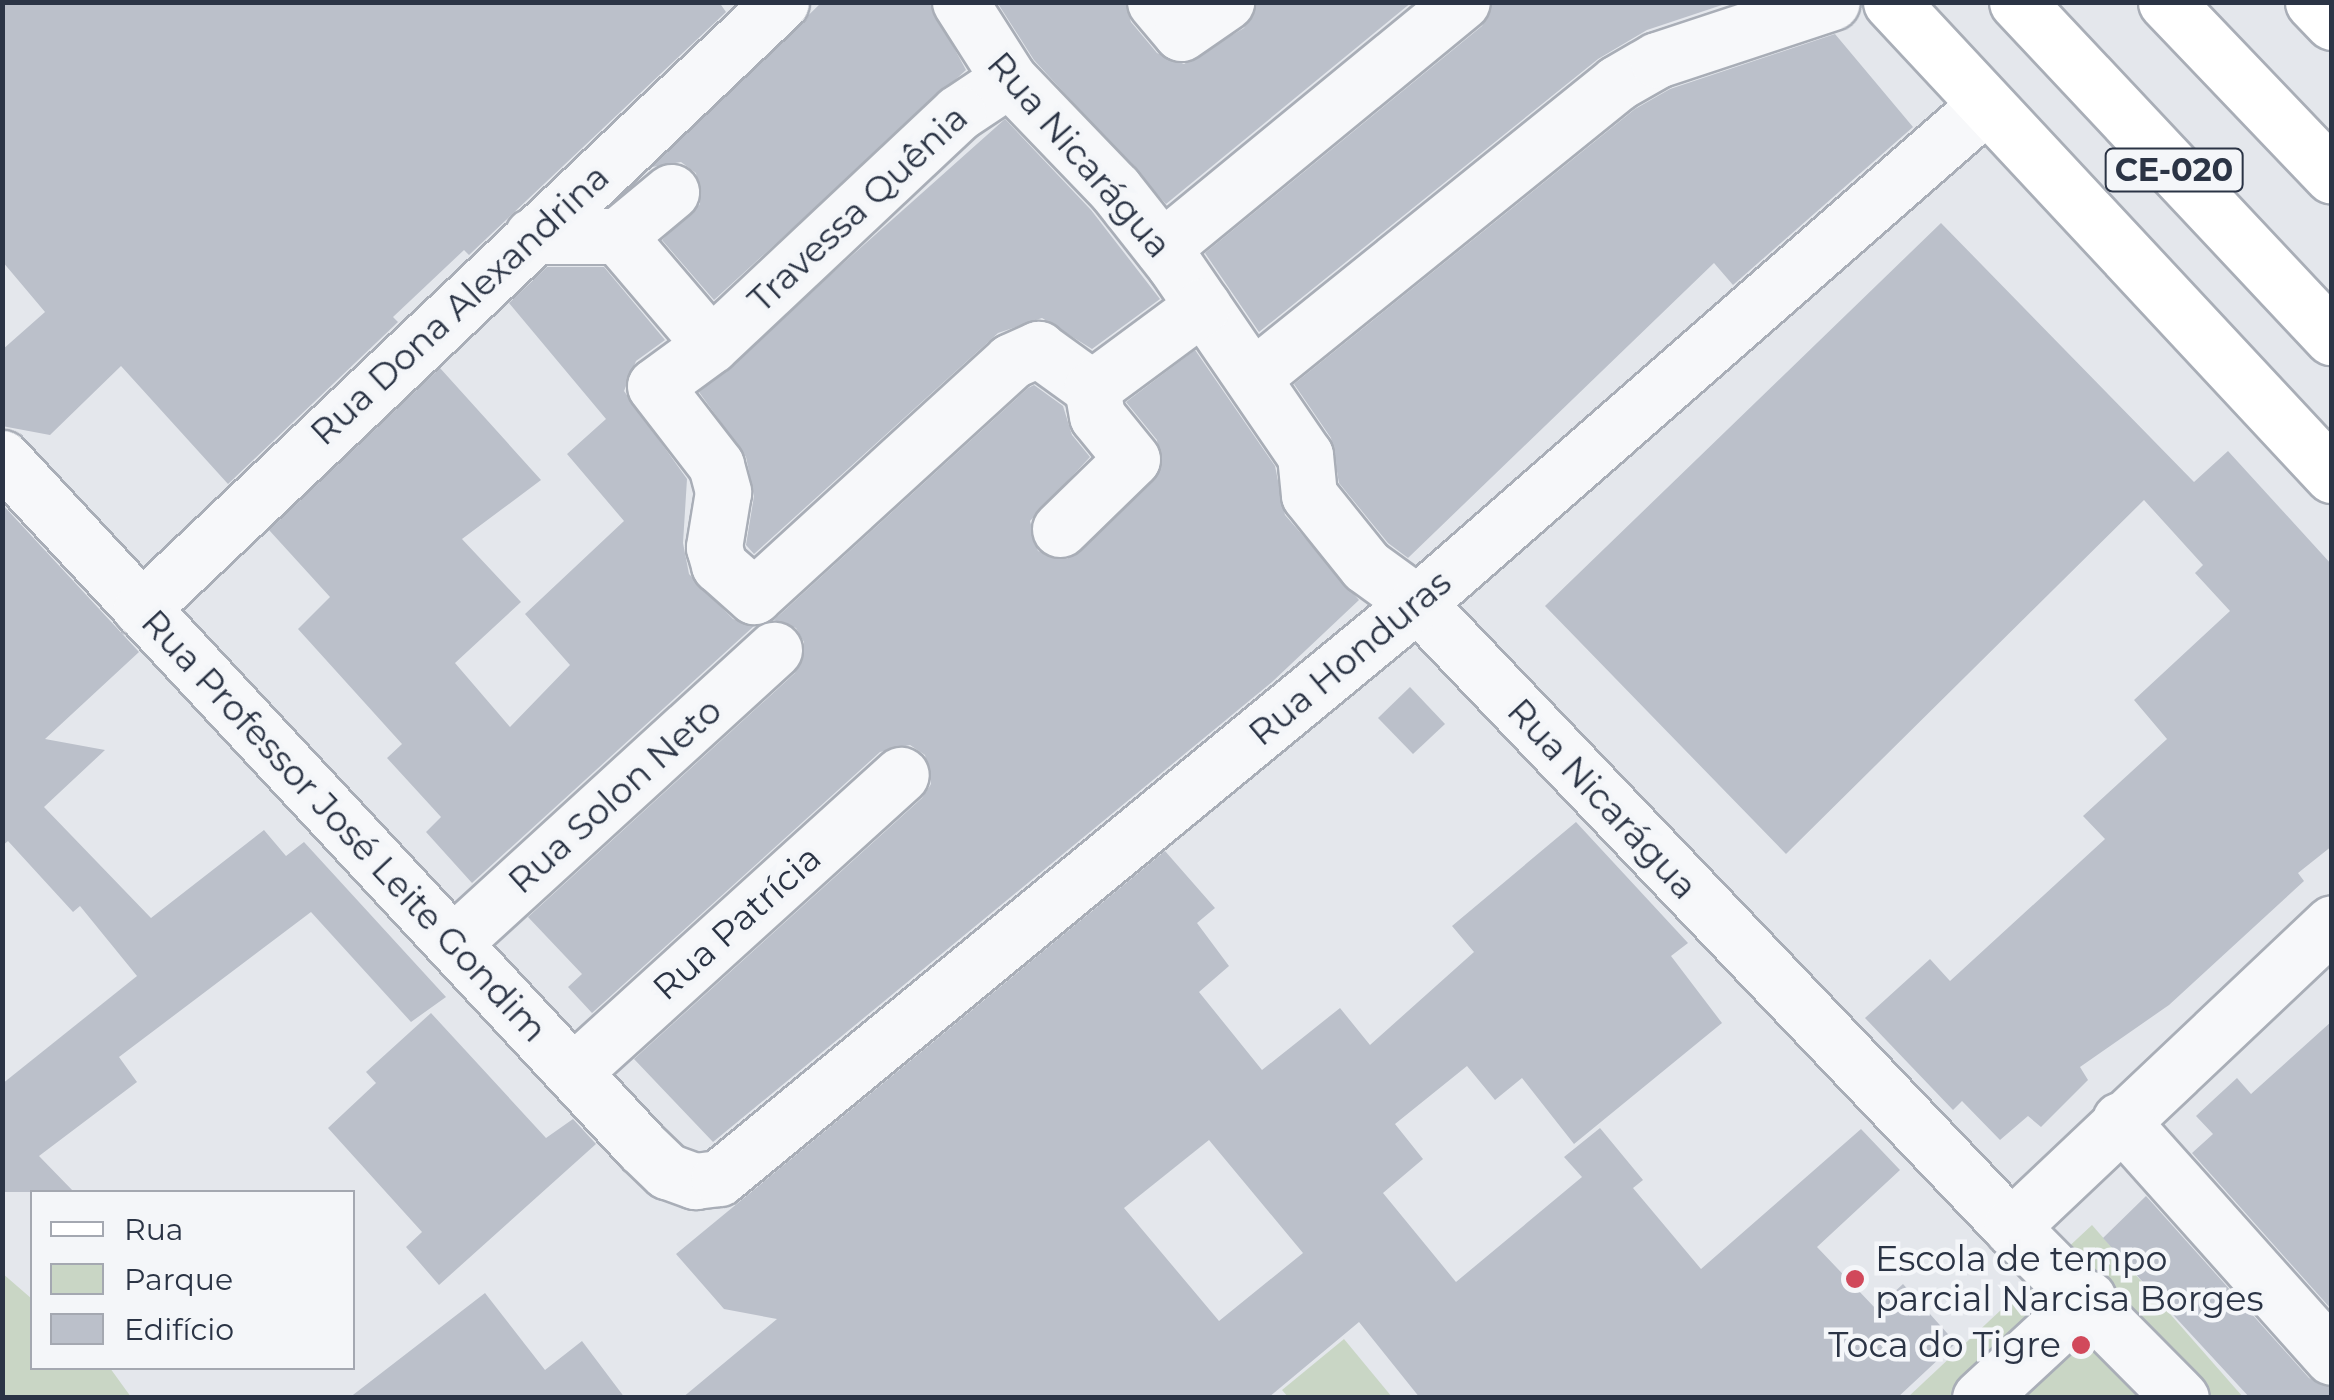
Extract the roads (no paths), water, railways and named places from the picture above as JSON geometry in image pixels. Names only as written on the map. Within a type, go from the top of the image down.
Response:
[{"type":"main road","points":[[1891,2],[2332,475]]},
{"type":"main road","name":"CE-020","points":[[2017,2],[2332,337]]},
{"type":"main road","name":"CE-020","points":[[2166,2],[2332,176]]},
{"type":"main road","points":[[2313,2],[2332,22]]},
{"type":"street","name":"Rua Dona Alexandrina","points":[[141,608],[781,2]]},
{"type":"street","points":[[1155,2],[1181,33],[1226,2]]},
{"type":"street","points":[[1162,248],[1462,2]]},
{"type":"street","points":[[1253,376],[1617,83],[1656,60],[1832,2]]},
{"type":"street","name":"Rua Nicarágua","points":[[968,6],[1009,79],[1115,189],[1253,376],[1305,455],[1310,495],[1366,566],[1417,604],[2011,1227],[2088,1298],[2181,1398]]},
{"type":"street","name":"Travessa Quênia","points":[[1009,79],[958,113],[711,346],[655,386],[716,465],[723,506],[716,554],[754,596],[1027,350],[1049,353],[1092,388]]},
{"type":"street","name":"Rua Honduras","points":[[695,1181],[719,1178],[743,1163],[1417,604],[1986,105]]},
{"type":"street","points":[[532,236],[618,236],[671,192]]},
{"type":"street","points":[[618,236],[711,346]]},
{"type":"street","points":[[1060,529],[1132,459],[1097,416],[1092,388],[1203,306]]},
{"type":"street","name":"Rua Professor José Leite Gondim","points":[[2,458],[667,1171],[695,1181]]},
{"type":"street","name":"Rua Solon Neto","points":[[455,942],[774,650]]},
{"type":"street","name":"Rua Patrícia","points":[[574,1070],[901,775]]},
{"type":"street","points":[[2011,1227],[2332,923]]},
{"type":"street","points":[[2120,1120],[2332,1357]]},
{"type":"street","points":[[1980,1398],[2088,1298]]},
{"type":"place","name":"Escola de tempo parcial Narcisa Borges","points":[[1855,1279]]},
{"type":"place","name":"Toca do Tigre","points":[[2081,1345]]}]
